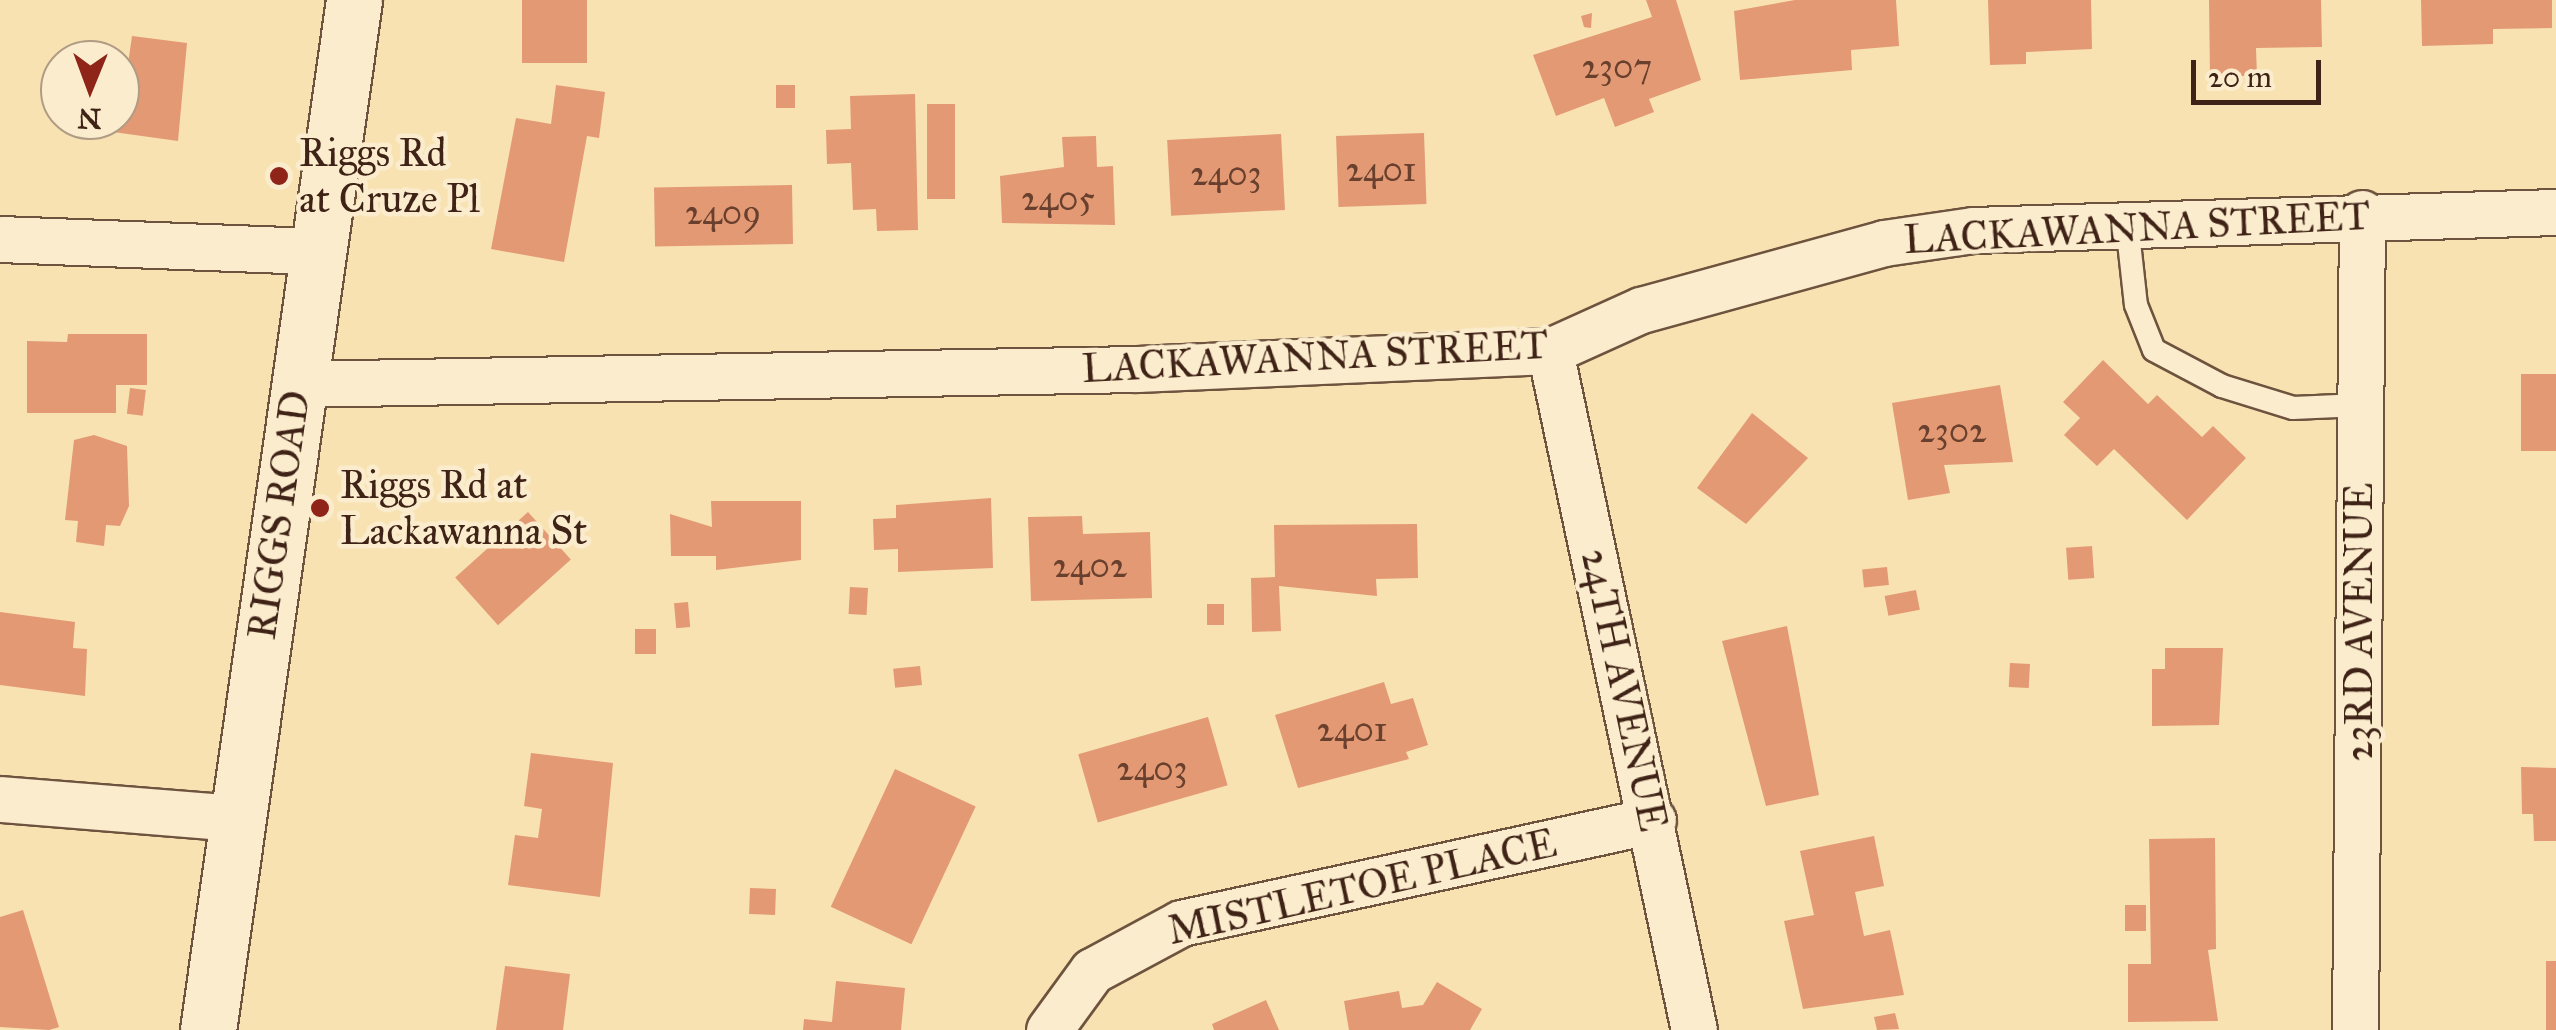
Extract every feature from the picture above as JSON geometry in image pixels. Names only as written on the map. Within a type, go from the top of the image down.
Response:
[{"type":"main road","name":"RIGGS ROAD","points":[[208,1030],[296,384],[354,0]]},
{"type":"street","name":"LACKAWANNA STREET","points":[[296,384],[1136,369],[1550,351],[1642,310],[1884,242],[2127,224],[2362,213],[2556,212]]},
{"type":"street","name":"23RD AVENUE","points":[[2356,1030],[2362,213]]},
{"type":"street","points":[[0,239],[315,250]]},
{"type":"street","name":"24TH AVENUE","points":[[1550,351],[1654,820],[1694,1030]]},
{"type":"street","points":[[0,799],[238,818]]},
{"type":"street","name":"MISTLETOE PLACE","points":[[1049,1030],[1092,970],[1181,923],[1654,820]]},
{"type":"lane","points":[[2127,224],[2136,306],[2154,350],[2222,386],[2294,408],[2360,405]]},
{"type":"building","points":[[522,0],[587,0],[587,63],[522,63]]},
{"type":"building","points":[[1646,0],[1676,0],[1701,80],[1649,99],[1654,112],[1615,127],[1604,98],[1556,116],[1533,55],[1652,17]]},
{"type":"building","points":[[1795,0],[1896,0],[1899,46],[1851,50],[1852,70],[1740,80],[1734,11]]},
{"type":"building","points":[[1988,0],[2091,0],[2092,49],[2026,52],[2026,64],[1990,65]]},
{"type":"building","points":[[2209,0],[2321,0],[2322,47],[2256,48],[2257,76],[2210,76]]},
{"type":"building","points":[[2421,0],[2552,0],[2552,28],[2493,29],[2493,44],[2422,46]]},
{"type":"building","points":[[1592,13],[1591,28],[1584,27],[1581,16]]},
{"type":"building","points":[[132,36],[187,43],[178,141],[140,136],[140,40],[131,40]]},
{"type":"building","points":[[556,85],[605,92],[599,138],[587,136],[564,262],[491,249],[516,118],[551,124]]},
{"type":"building","points":[[776,85],[795,85],[795,108],[776,108]]},
{"type":"building","points":[[915,94],[918,230],[877,231],[876,209],[853,210],[851,163],[827,164],[826,130],[851,129],[850,96]]},
{"type":"building","points":[[927,104],[955,104],[955,199],[927,199]]},
{"type":"building","points":[[1424,133],[1426,204],[1339,207],[1336,136]]},
{"type":"building","points":[[1281,134],[1285,210],[1171,216],[1167,140]]},
{"type":"building","points":[[1096,136],[1097,167],[1113,166],[1115,225],[1002,223],[1000,176],[1064,167],[1062,137]]},
{"type":"building","points":[[792,185],[793,244],[655,246],[654,187]]},
{"type":"building","points":[[68,334],[147,334],[147,385],[116,385],[116,413],[27,413],[27,341],[67,342]]},
{"type":"building","points":[[2103,360],[2148,404],[2157,395],[2202,437],[2213,426],[2246,458],[2187,520],[2114,449],[2097,466],[2064,435],[2080,418],[2063,402]]},
{"type":"building","points":[[2521,374],[2556,374],[2556,451],[2521,451]]},
{"type":"building","points":[[2000,385],[2013,462],[1944,465],[1950,493],[1908,500],[1892,403]]},
{"type":"building","points":[[130,388],[146,390],[143,416],[127,414]]},
{"type":"building","points":[[1752,413],[1808,458],[1746,524],[1697,488]]},
{"type":"building","points":[[94,435],[127,446],[129,506],[120,526],[106,525],[104,546],[76,542],[78,521],[65,520],[74,440]]},
{"type":"building","points":[[991,498],[993,568],[898,572],[898,549],[874,550],[873,519],[896,518],[896,505]]},
{"type":"building","points":[[711,501],[801,501],[801,560],[716,570],[716,556],[671,556],[670,514],[712,527]]},
{"type":"building","points":[[528,512],[571,560],[498,625],[455,578]]},
{"type":"building","points":[[1082,516],[1083,534],[1150,532],[1152,598],[1031,601],[1028,517]]},
{"type":"building","points":[[1417,524],[1418,578],[1376,579],[1377,596],[1279,586],[1281,631],[1252,632],[1251,578],[1275,577],[1274,525]]},
{"type":"building","points":[[2092,546],[2094,578],[2068,580],[2066,548]]},
{"type":"building","points":[[1887,567],[1889,585],[1864,588],[1862,570]]},
{"type":"building","points":[[850,587],[868,588],[867,615],[849,614]]},
{"type":"building","points":[[1916,590],[1920,610],[1888,616],[1885,596]]},
{"type":"building","points":[[688,602],[690,627],[676,628],[674,603]]},
{"type":"building","points":[[1207,604],[1224,604],[1224,625],[1207,625]]},
{"type":"building","points":[[0,612],[75,622],[73,648],[87,649],[85,696],[0,685]]},
{"type":"building","points":[[1787,626],[1819,795],[1766,806],[1722,641]]},
{"type":"building","points":[[635,629],[656,629],[656,654],[635,654]]},
{"type":"building","points":[[2165,648],[2223,648],[2219,725],[2152,726],[2152,669],[2165,669]]},
{"type":"building","points":[[2010,663],[2030,664],[2029,688],[2009,687]]},
{"type":"building","points":[[920,666],[922,685],[895,688],[893,669]]},
{"type":"building","points":[[1384,682],[1391,704],[1413,698],[1428,745],[1406,752],[1409,759],[1298,788],[1275,715]]},
{"type":"building","points":[[1208,717],[1228,785],[1098,822],[1078,754]]},
{"type":"building","points":[[531,753],[613,763],[600,897],[508,885],[515,835],[538,838],[542,809],[524,806]]},
{"type":"building","points":[[2521,767],[2556,768],[2556,841],[2534,841],[2533,814],[2522,814]]},
{"type":"building","points":[[895,769],[976,807],[911,944],[831,907]]},
{"type":"building","points":[[1874,836],[1884,886],[1855,892],[1864,936],[1890,930],[1904,995],[1803,1009],[1784,921],[1814,915],[1800,851]]},
{"type":"building","points":[[2215,838],[2216,949],[2208,950],[2218,1021],[2128,1022],[2128,964],[2151,964],[2149,839]]},
{"type":"building","points":[[750,888],[776,889],[775,915],[749,914]]},
{"type":"building","points":[[2125,905],[2146,905],[2146,931],[2125,931]]},
{"type":"building","points":[[23,910],[59,1027],[49,1030],[0,1027],[0,917]]},
{"type":"building","points":[[2546,961],[2556,961],[2556,1030],[2546,1030]]},
{"type":"building","points":[[505,966],[570,974],[563,1030],[496,1030]]},
{"type":"building","points":[[836,981],[905,988],[901,1030],[803,1030],[804,1019],[832,1022]]},
{"type":"building","points":[[1437,982],[1482,1009],[1470,1030],[1349,1030],[1344,1001],[1399,991],[1402,1008],[1423,1005]]},
{"type":"building","points":[[1266,1000],[1279,1030],[1214,1030],[1212,1024]]},
{"type":"building","points":[[1895,1013],[1899,1029],[1877,1030],[1874,1017]]},
{"type":"place","name":"Riggs Rd at Cruze Pl","points":[[279,176]]},
{"type":"place","name":"Riggs Rd at Lackawanna St","points":[[320,508]]}]
